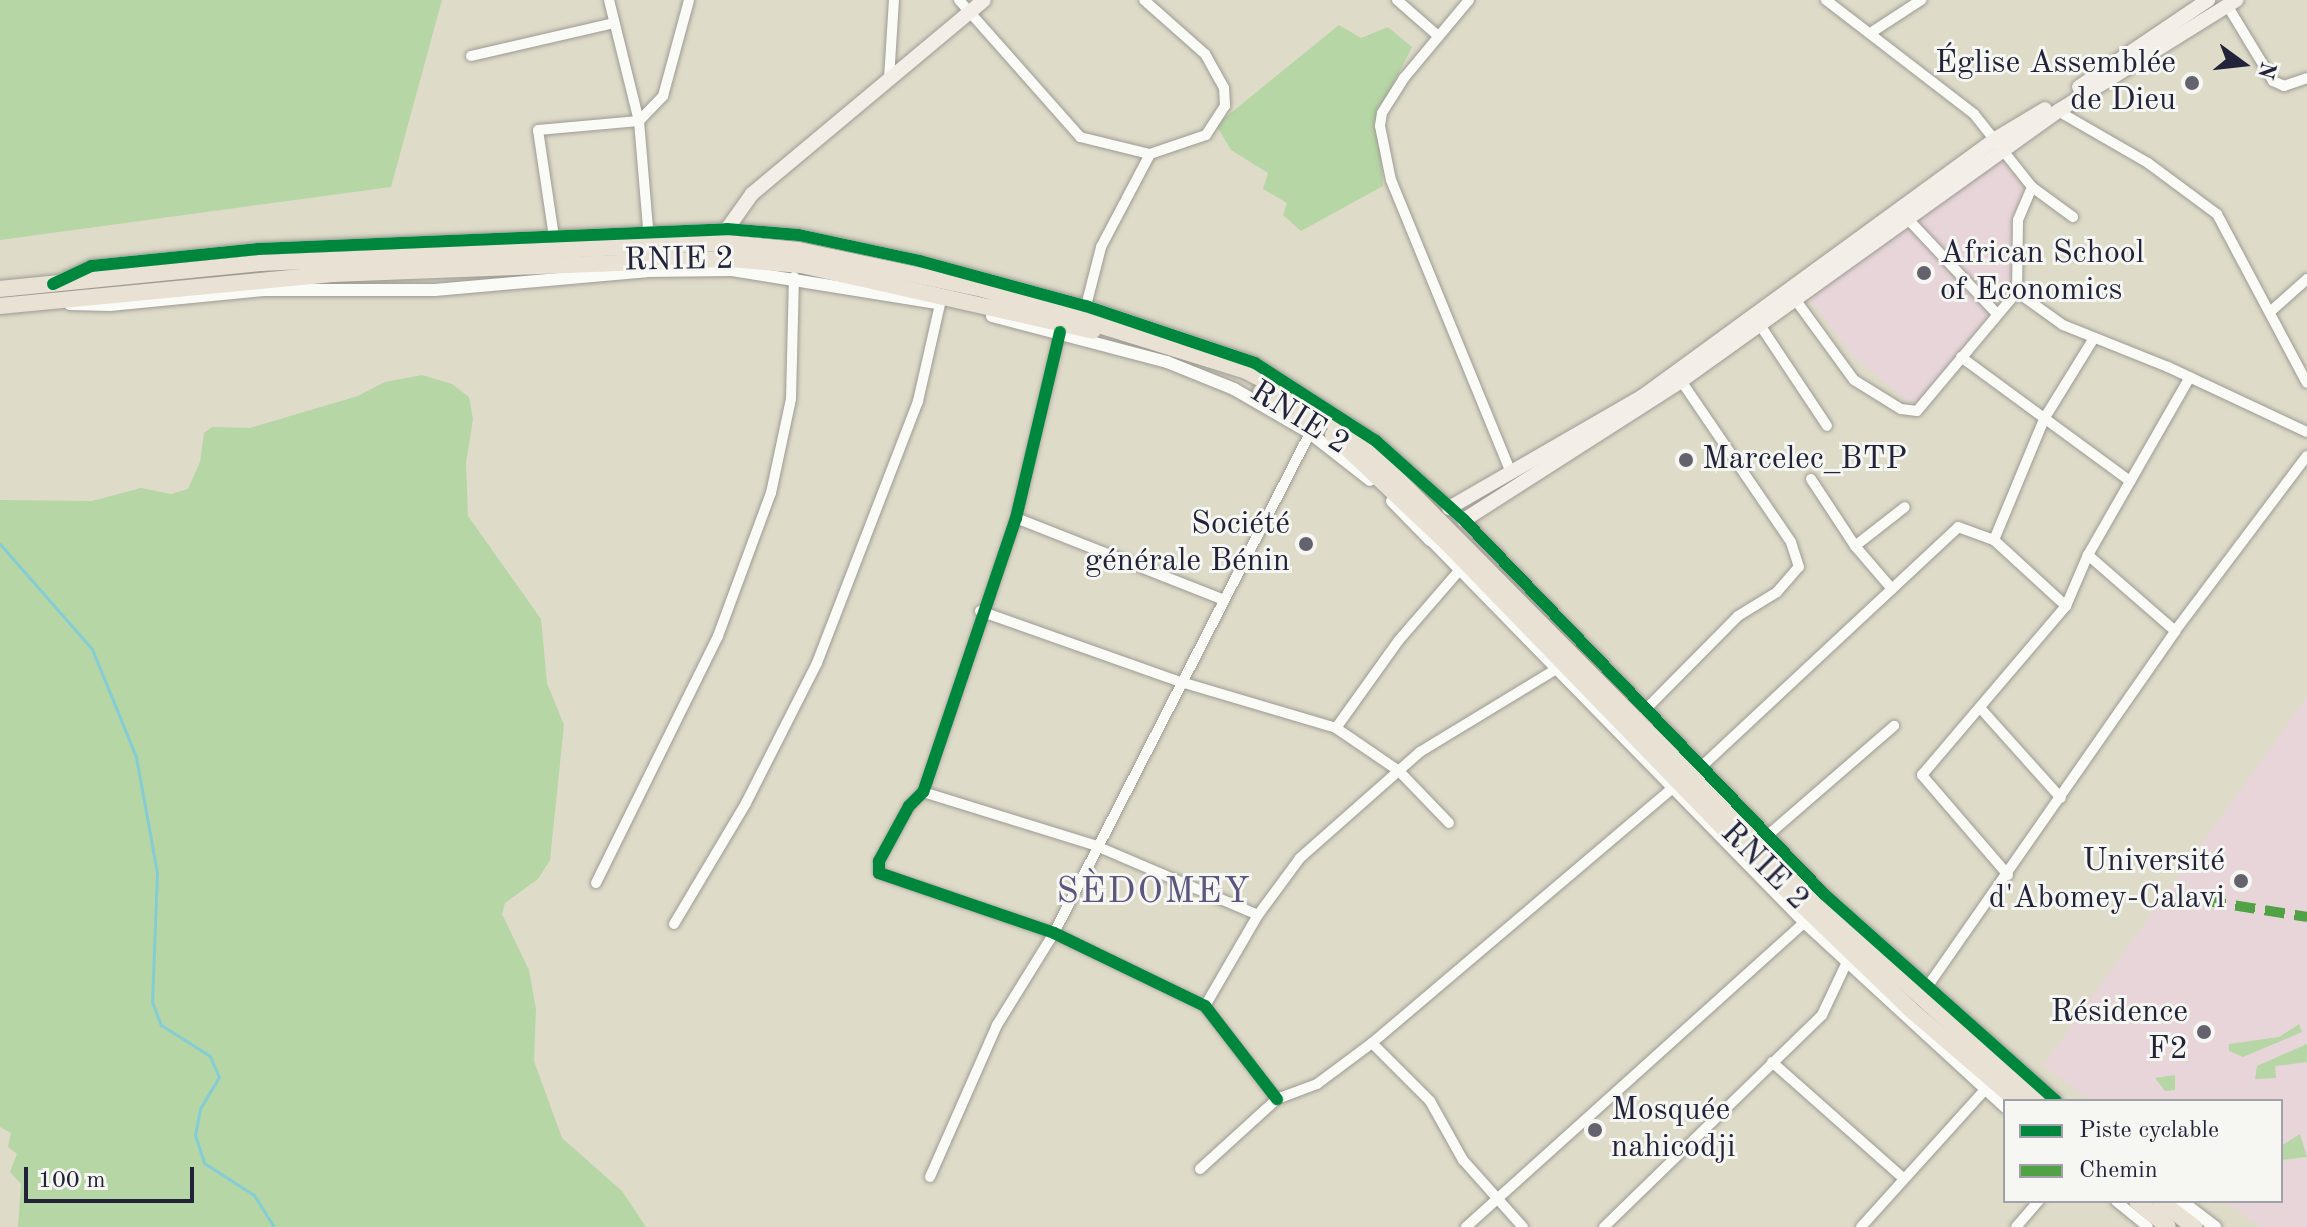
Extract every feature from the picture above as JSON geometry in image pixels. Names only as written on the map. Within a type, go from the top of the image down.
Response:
[{"type":"highway","name":"RNIE 2","points":[[0,306],[50,292],[260,263],[728,243],[798,250],[983,289],[1246,371],[1362,443],[1438,524],[1622,707],[2035,1099]]},
{"type":"highway","name":"RNIE 2","points":[[0,289],[50,292]]},
{"type":"highway","name":"RNIE 2","points":[[1452,537],[1808,919],[2015,1099]]},
{"type":"highway","points":[[2139,1203],[2168,1227]]},
{"type":"highway","points":[[2163,1203],[2194,1227]]},
{"type":"main road","points":[[2000,144],[2058,111],[2208,0]]},
{"type":"main road","points":[[1438,524],[1511,473],[1643,396],[1792,294],[2000,144],[2137,54],[2232,2]]},
{"type":"main road","points":[[728,243],[752,194],[978,5]]},
{"type":"main road","points":[[1452,537],[1760,325],[1792,294]]},
{"type":"street","points":[[609,0],[639,121],[648,229]]},
{"type":"street","points":[[554,237],[538,130],[639,121],[663,96],[689,0]]},
{"type":"street","points":[[889,79],[894,0]]},
{"type":"street","points":[[959,0],[978,5],[1080,137],[1150,154],[1206,135],[1225,106],[1224,88],[1205,54],[1144,0]]},
{"type":"street","points":[[1397,0],[1436,34]]},
{"type":"street","points":[[1469,0],[1436,34],[1382,113],[1383,149],[1391,180],[1511,473]]},
{"type":"street","points":[[1826,0],[1941,85],[2000,144],[2032,187],[2073,217]]},
{"type":"street","points":[[1872,32],[1921,0]]},
{"type":"street","points":[[2232,2],[2273,81],[2284,86],[2307,78]]},
{"type":"street","points":[[471,56],[614,23]]},
{"type":"street","points":[[2058,111],[2148,163],[2217,214],[2307,383]]},
{"type":"street","points":[[1086,306],[1101,247],[1150,154]]},
{"type":"street","points":[[1792,294],[1854,380],[1911,413],[1922,407],[2017,292],[2018,220],[2032,187]]},
{"type":"street","points":[[1901,213],[1997,314]]},
{"type":"street","points":[[50,292],[91,266],[258,249],[554,237],[648,229],[728,243],[830,241],[1086,306],[1255,363],[1376,441],[1438,524]]},
{"type":"street","points":[[50,292],[98,306],[263,290],[435,290],[646,271],[732,270],[794,277],[940,304],[1060,332],[1167,362],[1234,389],[1310,433],[1362,473],[1438,524],[1645,710],[1922,993],[2054,1099]]},
{"type":"street","points":[[596,883],[718,636],[771,493],[791,399],[794,277]]},
{"type":"street","points":[[2270,312],[2307,279]]},
{"type":"street","points":[[2017,292],[2063,325],[2190,377],[2307,432]]},
{"type":"street","points":[[674,924],[746,803],[817,663],[918,401],[940,304]]},
{"type":"street","points":[[1760,325],[1827,426]]},
{"type":"street","points":[[1060,332],[1016,518],[980,611],[923,792],[901,820],[879,861],[879,873],[1054,933],[1205,1006],[1277,1099]]},
{"type":"street","points":[[1994,540],[2044,419],[2094,338]]},
{"type":"street","points":[[1961,357],[2130,481]]},
{"type":"street","points":[[2008,875],[1922,775],[1982,710],[2066,606],[2088,555],[2190,377]]},
{"type":"street","points":[[1645,710],[1738,616],[1777,592],[1799,567],[1791,542],[1681,381]]},
{"type":"street","points":[[930,1177],[997,1025],[1054,933],[1094,845],[1310,433]]},
{"type":"street","points":[[1922,993],[2008,875],[2175,631],[2307,456]]},
{"type":"street","points":[[1811,479],[1855,546],[1892,589]]},
{"type":"street","points":[[1855,546],[1905,507]]},
{"type":"street","points":[[1016,518],[1222,599]]},
{"type":"street","points":[[1700,768],[1958,527],[1994,540],[2066,606]]},
{"type":"street","points":[[1452,537],[1458,572],[1670,790],[1808,919],[1847,962],[2003,1106]]},
{"type":"street","points":[[2088,555],[2175,631]]},
{"type":"street","points":[[1336,728],[1399,640],[1458,572]]},
{"type":"street","points":[[980,611],[1181,682],[1336,728],[1399,771],[1449,823]]},
{"type":"street","points":[[1205,1006],[1258,915],[1300,858],[1420,752],[1555,670]]},
{"type":"street","points":[[1982,710],[2061,798]]},
{"type":"street","points":[[1768,835],[1894,726]]},
{"type":"street","points":[[1200,1169],[1277,1099],[1317,1084],[1372,1043],[1670,790]]},
{"type":"street","points":[[923,792],[1094,845],[1258,915]]},
{"type":"street","points":[[1466,1227],[1808,919]]},
{"type":"street","points":[[1604,1227],[1822,1015],[1847,962]]},
{"type":"street","points":[[1372,1043],[1430,1101],[1463,1160],[1523,1227]]},
{"type":"street","points":[[1772,1062],[1903,1178]]},
{"type":"street","points":[[1861,1227],[1984,1091]]},
{"type":"street","points":[[2016,1227],[2037,1203]]},
{"type":"street","points":[[2118,1203],[2148,1227]]},
{"type":"street","points":[[2184,1203],[2215,1227]]},
{"type":"shaded area","name":"African School of Economics","points":[[1998,153],[2024,193],[2016,208],[2013,284],[1920,401],[1908,401],[1854,357],[1805,293]]},
{"type":"shaded area","name":"Université d'Abomey-Calavi","points":[[2307,697],[2307,1227],[2260,1227],[2228,1203],[2283,1203],[2283,1099],[2088,1099],[2043,1065]]},
{"type":"green space","points":[[0,0],[442,0],[391,187],[0,240]]},
{"type":"green space","points":[[1339,25],[1361,38],[1388,27],[1412,47],[1378,114],[1383,186],[1301,231],[1283,215],[1287,203],[1263,189],[1268,173],[1231,150],[1216,125]]},
{"type":"green space","points":[[422,375],[452,384],[469,397],[473,419],[466,463],[468,516],[541,619],[547,683],[564,725],[550,860],[538,879],[505,903],[502,914],[529,970],[536,1009],[534,1061],[562,1138],[622,1191],[646,1227],[18,1227],[21,1184],[10,1172],[17,1154],[8,1147],[11,1133],[0,1127],[0,500],[92,501],[141,488],[171,494],[188,489],[200,462],[204,433],[212,427],[250,428],[358,396],[385,382]]},
{"type":"green space","points":[[2299,1024],[2302,1032],[2243,1057],[2229,1051],[2229,1044],[2279,1037]]},
{"type":"green space","points":[[2307,1044],[2307,1062],[2275,1066],[2276,1078],[2255,1079],[2257,1066]]},
{"type":"green space","points":[[2175,1075],[2175,1090],[2165,1091],[2155,1078]]},
{"type":"green space","points":[[2300,1134],[2307,1157],[2283,1160],[2283,1145]]},
{"type":"waterway","points":[[0,544],[92,649],[136,757],[157,873],[152,1002],[161,1025],[210,1056],[219,1077],[200,1109],[195,1135],[204,1163],[254,1195],[274,1227]]},
{"type":"marked path","points":[[2176,896],[2307,917]]},
{"type":"cycle path","points":[[53,284],[91,266],[258,249],[727,229],[799,235],[920,261],[1086,306],[1255,363],[1376,441],[1464,520],[1824,894],[2054,1099]]},
{"type":"cycle path","points":[[1060,332],[1016,518],[923,792],[909,806],[879,861],[879,873],[1054,933],[1205,1006],[1277,1099]]},
{"type":"place","name":"Église Assemblée de Dieu","points":[[2192,83]]},
{"type":"place","name":"African School of Economics","points":[[1924,273]]},
{"type":"place","name":"Marcelec_BTP","points":[[1686,460]]},
{"type":"place","name":"Société générale Bénin","points":[[1306,544]]},
{"type":"place","name":"Université d'Abomey-Calavi","points":[[2241,881]]},
{"type":"place","name":"Résidence F2","points":[[2204,1032]]},
{"type":"place","name":"Mosquée nahicodji","points":[[1595,1130]]},
{"type":"district","name":"SÈDOMEY","points":[[1154,894]]}]
